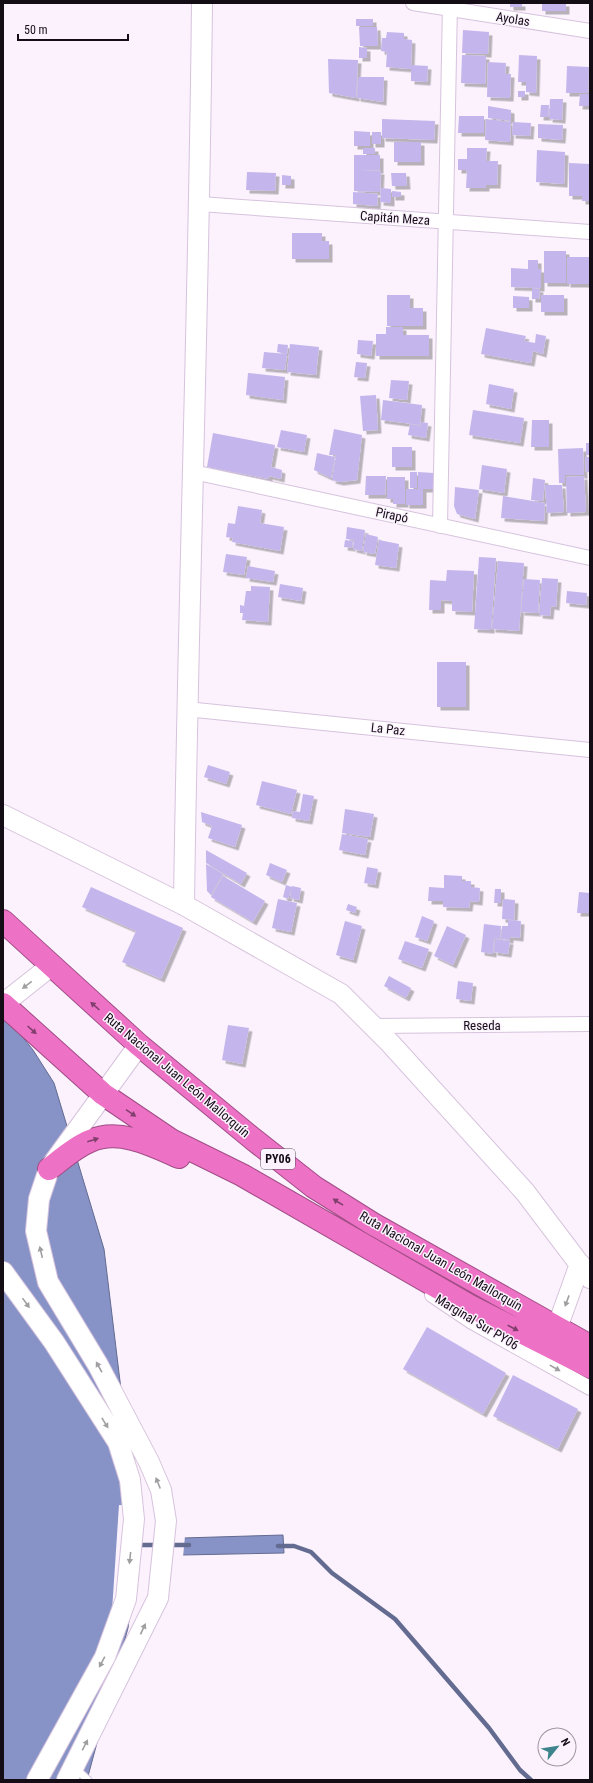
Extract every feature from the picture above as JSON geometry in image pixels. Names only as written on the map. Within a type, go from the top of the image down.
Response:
[{"type":"highway","name":"Ruta Nacional Juan León Mallorquín","points":[[3,921],[139,1045],[252,1139],[314,1186],[373,1224],[590,1346]]},
{"type":"highway","name":"Ruta Nacional Juan León Mallorquín","points":[[3,1004],[103,1094],[171,1140],[242,1175],[470,1306],[590,1368]]},
{"type":"highway","points":[[49,1169],[68,1154],[90,1140],[108,1136],[136,1139],[177,1156],[220,1177],[279,1196]]},
{"type":"main road","points":[[184,905],[186,709],[200,204],[202,3]]},
{"type":"main road","points":[[3,815],[184,905],[317,979],[341,994],[374,1026],[525,1192],[585,1271],[558,1328],[554,1349]]},
{"type":"main road","points":[[3,1004],[51,966]]},
{"type":"main road","points":[[76,1776],[158,1598],[166,1520],[161,1490],[149,1462],[98,1364],[48,1282],[36,1231],[39,1199],[49,1169],[139,1045]]},
{"type":"main road","points":[[3,1272],[54,1342],[118,1442],[130,1480],[134,1519],[126,1599],[105,1657],[37,1780]]},
{"type":"street","name":"Ayolas","points":[[413,3],[450,6],[590,31]]},
{"type":"street","points":[[440,526],[450,6]]},
{"type":"street","name":"Capitán Meza","points":[[200,204],[590,232]]},
{"type":"street","name":"Pirapó","points":[[193,472],[590,558]]},
{"type":"street","name":"La Paz","points":[[186,709],[590,750]]},
{"type":"street","name":"Reseda","points":[[374,1026],[590,1024]]},
{"type":"street","name":"Marginal Sur PY06","points":[[370,1248],[442,1302],[466,1318],[590,1388]]},
{"type":"water","points":[[3,1018],[13,1025],[33,1050],[54,1083],[104,1249],[139,1538],[128,1628],[87,1780],[3,1780]]},
{"type":"water","points":[[283,1535],[284,1553],[182,1555],[183,1538]]},
{"type":"pier","points":[[119,1505],[137,1506],[141,1538],[112,1611]]},
{"type":"pier","points":[[182,1536],[185,1536],[183,1557],[180,1555]]},
{"type":"building","points":[[510,3],[522,3],[522,7],[510,7]]},
{"type":"building","points":[[542,3],[566,3],[566,11],[542,11]]},
{"type":"building","points":[[356,19],[373,19],[373,26],[356,26]]},
{"type":"building","points":[[359,27],[377,27],[378,46],[360,46]]},
{"type":"building","points":[[463,30],[489,32],[488,54],[462,53]]},
{"type":"building","points":[[387,32],[404,33],[404,39],[412,40],[411,65],[428,66],[427,82],[411,81],[411,69],[386,67],[387,52],[381,51],[382,38],[386,38]]},
{"type":"building","points":[[359,47],[367,48],[367,58],[359,58]]},
{"type":"building","points":[[462,55],[486,56],[485,84],[461,83]]},
{"type":"building","points":[[519,55],[537,56],[536,93],[526,92],[526,82],[518,82]]},
{"type":"building","points":[[328,59],[358,60],[356,98],[329,93]]},
{"type":"building","points":[[488,62],[506,63],[505,74],[511,74],[510,98],[487,97]]},
{"type":"building","points":[[567,66],[589,67],[588,93],[566,93]]},
{"type":"building","points":[[358,77],[384,77],[383,102],[357,98]]},
{"type":"building","points":[[518,91],[525,91],[525,97],[518,97]]},
{"type":"building","points":[[580,94],[590,94],[589,106],[579,106]]},
{"type":"building","points":[[550,99],[563,99],[562,120],[549,119]]},
{"type":"building","points":[[541,105],[549,105],[548,117],[540,117]]},
{"type":"building","points":[[488,106],[511,110],[511,121],[488,118]]},
{"type":"building","points":[[459,116],[484,116],[484,133],[458,133]]},
{"type":"building","points":[[382,119],[435,121],[434,140],[382,138]]},
{"type":"building","points":[[486,119],[511,122],[510,142],[485,140]]},
{"type":"building","points":[[513,122],[531,123],[530,136],[512,135]]},
{"type":"building","points":[[538,124],[563,125],[562,140],[538,138]]},
{"type":"building","points":[[354,131],[370,132],[370,146],[354,146]]},
{"type":"building","points":[[372,132],[381,132],[381,144],[372,144]]},
{"type":"building","points":[[394,142],[421,142],[421,162],[394,162]]},
{"type":"building","points":[[363,148],[375,148],[375,154],[363,154]]},
{"type":"building","points":[[467,148],[487,148],[486,161],[498,161],[497,185],[486,185],[486,188],[466,188],[467,170],[458,170],[458,159],[467,159]]},
{"type":"building","points":[[537,150],[565,152],[564,184],[536,182]]},
{"type":"building","points":[[354,155],[380,155],[380,170],[359,170],[381,171],[380,192],[354,191]]},
{"type":"building","points":[[569,163],[590,164],[590,201],[582,201],[582,196],[569,196]]},
{"type":"building","points":[[247,172],[276,173],[275,191],[246,190]]},
{"type":"building","points":[[391,173],[406,173],[407,186],[392,186]]},
{"type":"building","points":[[282,175],[291,176],[291,185],[282,185]]},
{"type":"building","points":[[381,188],[391,189],[391,203],[380,202]]},
{"type":"building","points":[[392,191],[401,192],[401,197],[392,197]]},
{"type":"building","points":[[353,192],[378,194],[377,206],[353,204]]},
{"type":"building","points":[[292,233],[322,233],[322,241],[329,241],[329,259],[292,259]]},
{"type":"building","points":[[544,251],[566,251],[566,283],[544,283]]},
{"type":"building","points":[[567,257],[590,257],[590,284],[567,284]]},
{"type":"building","points":[[528,260],[538,260],[538,269],[541,269],[541,288],[511,287],[511,268],[528,269]]},
{"type":"building","points":[[532,288],[540,289],[539,299],[532,299]]},
{"type":"building","points":[[387,295],[410,295],[410,308],[423,308],[423,326],[387,326]]},
{"type":"building","points":[[541,295],[564,295],[564,312],[541,312]]},
{"type":"building","points":[[513,296],[529,297],[529,308],[513,308]]},
{"type":"building","points":[[386,327],[403,327],[403,335],[429,335],[429,356],[376,356],[376,334],[386,334]]},
{"type":"building","points":[[486,328],[526,336],[524,341],[535,343],[536,334],[546,336],[543,354],[533,351],[531,363],[481,354]]},
{"type":"building","points":[[358,340],[373,341],[371,356],[357,354]]},
{"type":"building","points":[[278,344],[288,345],[287,354],[277,352]]},
{"type":"building","points":[[290,344],[319,347],[316,375],[287,372]]},
{"type":"building","points":[[264,352],[287,354],[285,370],[262,368]]},
{"type":"building","points":[[356,362],[367,363],[365,378],[354,377]]},
{"type":"building","points":[[248,373],[285,377],[283,400],[246,395]]},
{"type":"building","points":[[391,380],[409,381],[407,400],[389,398]]},
{"type":"building","points":[[489,384],[514,389],[511,409],[486,404]]},
{"type":"building","points":[[376,395],[378,430],[363,431],[360,396]]},
{"type":"building","points":[[383,400],[422,405],[420,425],[381,420]]},
{"type":"building","points":[[473,410],[524,418],[520,443],[469,435]]},
{"type":"building","points":[[532,420],[549,420],[549,447],[531,447]]},
{"type":"building","points":[[421,422],[428,423],[426,438],[408,435],[410,424],[420,426],[420,428]]},
{"type":"building","points":[[334,429],[362,435],[357,480],[340,482],[332,480],[336,455],[329,455]]},
{"type":"building","points":[[281,430],[307,435],[304,452],[277,447]]},
{"type":"building","points":[[213,433],[275,445],[271,467],[282,470],[281,479],[269,476],[269,479],[207,467]]},
{"type":"building","points":[[586,443],[590,443],[590,455],[586,455]]},
{"type":"building","points":[[392,447],[412,447],[412,467],[392,467]]},
{"type":"building","points":[[583,448],[584,475],[565,475],[565,483],[559,483],[558,449]]},
{"type":"building","points":[[317,453],[335,457],[331,478],[314,470]]},
{"type":"building","points":[[585,457],[590,457],[590,472],[586,472]]},
{"type":"building","points":[[482,465],[507,469],[504,493],[479,489]]},
{"type":"building","points":[[410,472],[417,472],[417,488],[410,488]]},
{"type":"building","points":[[418,472],[434,473],[434,489],[423,489],[423,505],[406,505],[406,489],[418,489]]},
{"type":"building","points":[[366,476],[386,476],[385,495],[365,495]]},
{"type":"building","points":[[584,476],[586,512],[567,513],[566,477]]},
{"type":"building","points":[[387,477],[405,477],[405,504],[393,504],[393,499],[387,499]]},
{"type":"building","points":[[533,478],[545,480],[543,501],[531,500]]},
{"type":"building","points":[[545,485],[562,485],[564,512],[547,513]]},
{"type":"building","points":[[455,487],[479,490],[475,519],[457,514],[454,506]]},
{"type":"building","points":[[503,496],[545,503],[544,521],[501,518]]},
{"type":"building","points":[[238,506],[262,510],[260,523],[284,527],[280,551],[232,542],[233,538],[226,537],[228,523],[235,524]]},
{"type":"building","points":[[347,527],[365,530],[362,551],[353,549],[354,540],[346,539]]},
{"type":"building","points":[[366,534],[378,537],[375,554],[363,552]]},
{"type":"building","points":[[345,540],[353,541],[352,548],[344,547]]},
{"type":"building","points":[[379,540],[399,544],[396,568],[375,565]]},
{"type":"building","points":[[226,554],[247,557],[244,575],[223,572]]},
{"type":"building","points":[[479,557],[496,558],[491,630],[474,629]]},
{"type":"building","points":[[498,561],[524,563],[519,631],[492,629]]},
{"type":"building","points":[[248,566],[275,571],[273,582],[246,578]]},
{"type":"building","points":[[447,570],[474,571],[472,612],[452,611],[452,601],[441,600],[441,610],[429,610],[430,580],[446,581]]},
{"type":"building","points":[[542,578],[558,579],[556,607],[551,606],[550,616],[539,615]]},
{"type":"building","points":[[524,579],[540,580],[538,613],[521,612]]},
{"type":"building","points":[[280,584],[303,588],[301,601],[278,597]]},
{"type":"building","points":[[251,586],[270,587],[268,622],[242,620],[243,613],[240,613],[240,605],[244,606],[246,591],[251,591]]},
{"type":"building","points":[[567,591],[587,593],[586,605],[566,603]]},
{"type":"building","points":[[437,662],[466,662],[466,707],[437,707]]},
{"type":"building","points":[[208,765],[230,772],[226,784],[204,777]]},
{"type":"building","points":[[262,781],[297,790],[291,814],[256,805]]},
{"type":"building","points":[[303,794],[314,796],[309,821],[292,818],[293,811],[300,812]]},
{"type":"building","points":[[345,809],[374,814],[370,837],[342,833]]},
{"type":"building","points":[[201,812],[242,825],[235,847],[208,838],[212,826],[202,822]]},
{"type":"building","points":[[342,834],[368,839],[365,855],[339,850]]},
{"type":"building","points":[[206,850],[247,873],[241,884],[206,863]]},
{"type":"building","points":[[270,863],[287,870],[282,882],[266,875]]},
{"type":"building","points":[[206,864],[223,874],[211,895],[207,891]]},
{"type":"building","points":[[367,867],[378,869],[375,885],[364,883]]},
{"type":"building","points":[[444,875],[462,876],[462,881],[471,881],[471,887],[480,888],[479,902],[470,901],[469,908],[443,907],[443,901],[428,901],[429,887],[444,888]]},
{"type":"building","points":[[223,876],[265,901],[253,922],[211,897]]},
{"type":"building","points":[[286,885],[292,887],[288,899],[283,897]]},
{"type":"building","points":[[292,886],[301,888],[299,900],[290,898]]},
{"type":"building","points":[[91,887],[183,928],[161,979],[122,962],[136,931],[82,907]]},
{"type":"building","points":[[495,889],[501,889],[501,903],[494,903]]},
{"type":"building","points":[[579,892],[590,893],[590,913],[577,913]]},
{"type":"building","points":[[278,899],[297,903],[291,932],[272,928]]},
{"type":"building","points":[[503,899],[515,900],[514,920],[502,919]]},
{"type":"building","points":[[348,904],[357,907],[355,913],[346,910]]},
{"type":"building","points":[[422,916],[434,921],[427,941],[415,937]]},
{"type":"building","points":[[508,920],[521,921],[520,938],[510,937],[510,940],[501,939],[502,926],[508,926]]},
{"type":"building","points":[[345,921],[362,926],[353,960],[336,955]]},
{"type":"building","points":[[484,924],[501,926],[500,939],[494,938],[493,954],[481,952]]},
{"type":"building","points":[[447,926],[466,935],[453,965],[434,956]]},
{"type":"building","points":[[495,939],[510,941],[508,954],[494,952]]},
{"type":"building","points":[[405,941],[429,949],[422,968],[398,959]]},
{"type":"building","points":[[389,976],[411,988],[406,998],[384,986]]},
{"type":"building","points":[[458,981],[473,983],[471,1001],[456,999]]},
{"type":"building","points":[[228,1025],[249,1028],[242,1064],[222,1060]]},
{"type":"building","points":[[427,1327],[506,1373],[483,1414],[403,1369]]},
{"type":"building","points":[[513,1375],[578,1409],[558,1449],[493,1416]]},
{"type":"waterway","points":[[136,1545],[159,1545]]},
{"type":"waterway","points":[[168,1545],[189,1545]]},
{"type":"waterway","points":[[278,1546],[294,1546],[311,1552],[332,1573],[395,1619],[489,1728],[520,1770],[531,1780]]}]
